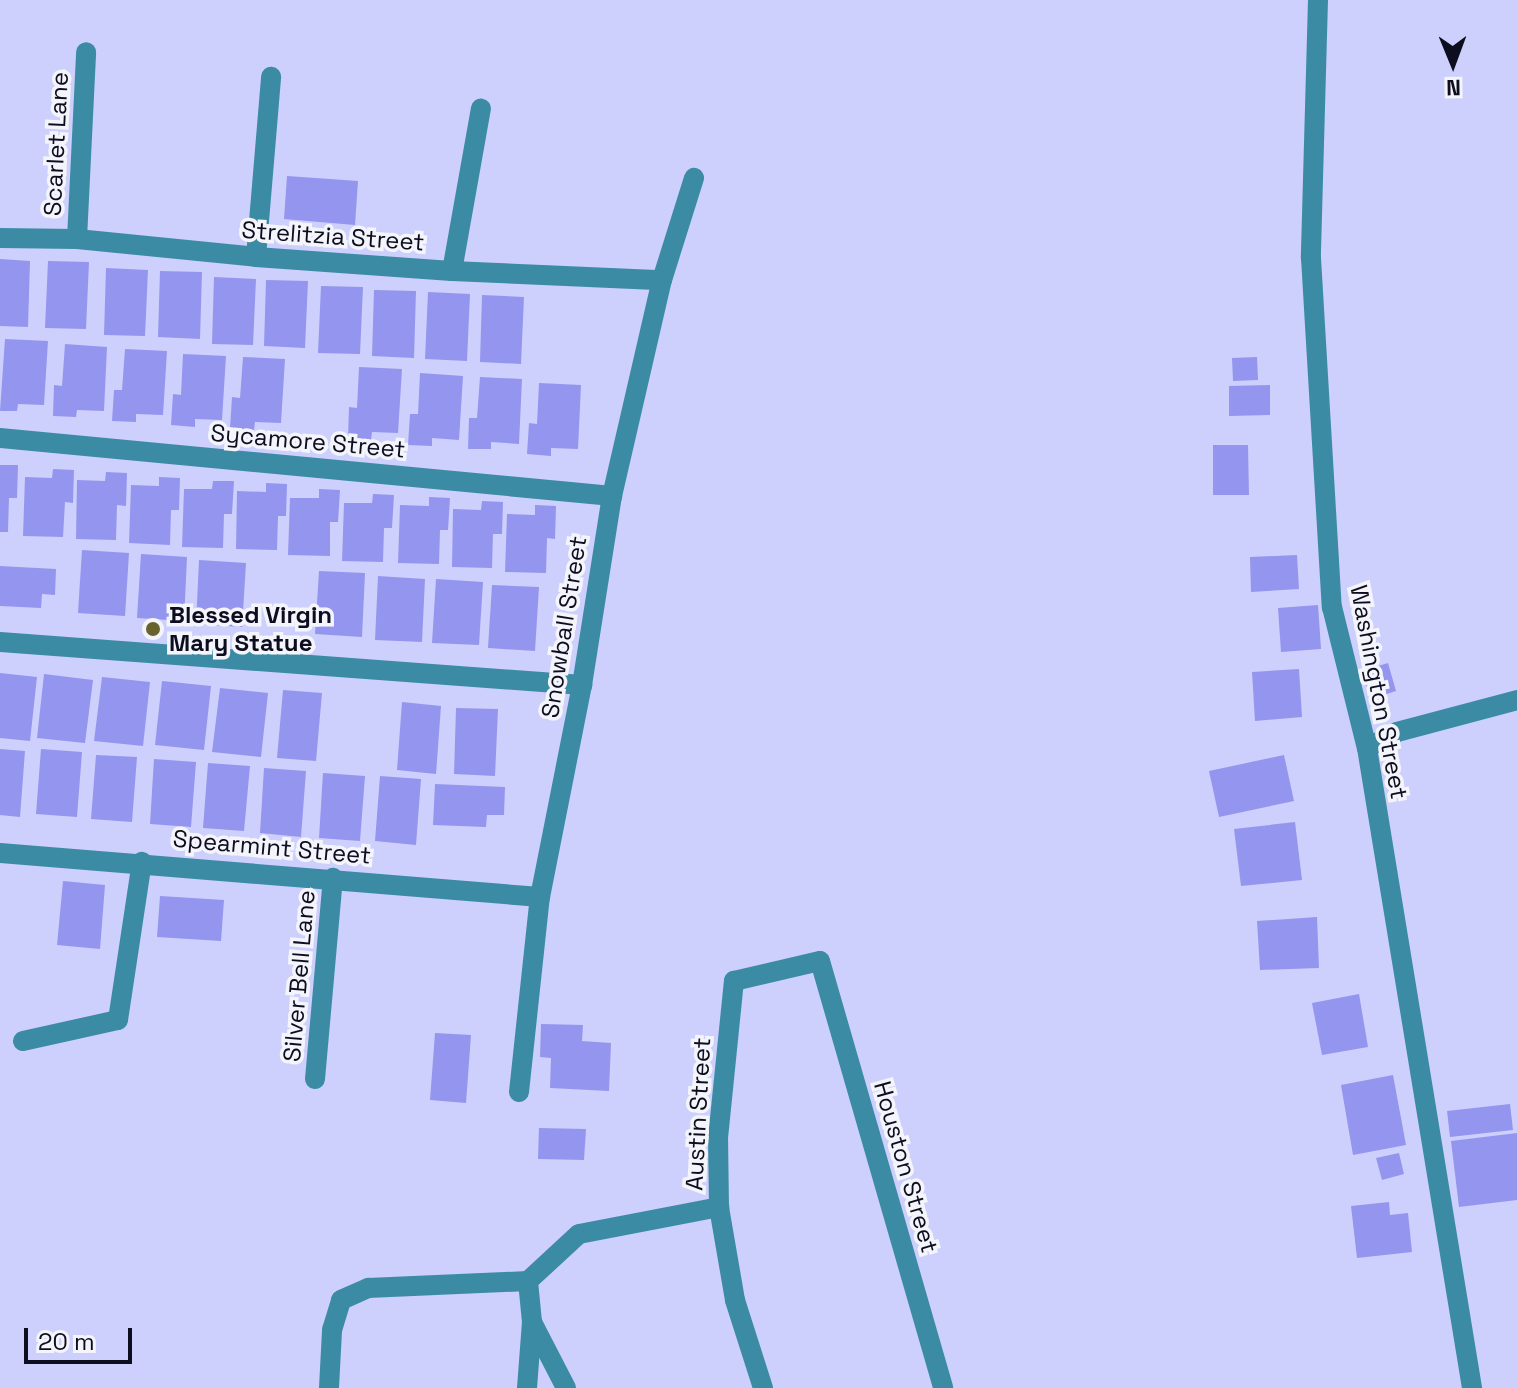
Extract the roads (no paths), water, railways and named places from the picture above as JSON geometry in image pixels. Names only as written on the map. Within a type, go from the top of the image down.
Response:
[{"type":"street","name":"Washington Street","points":[[1318,0],[1311,258],[1332,607],[1367,748],[1472,1388]]},
{"type":"street","name":"Scarlet Lane","points":[[77,239],[86,52]]},
{"type":"street","points":[[256,257],[271,77]]},
{"type":"street","points":[[452,271],[481,109]]},
{"type":"street","name":"Snowball Street","points":[[519,1092],[540,897],[582,685],[612,496],[662,280],[694,178]]},
{"type":"street","name":"Strelitzia Street","points":[[0,238],[77,239],[256,257],[452,271],[662,280]]},
{"type":"street","name":"Sycamore Street","points":[[0,438],[612,496]]},
{"type":"street","points":[[0,642],[582,685]]},
{"type":"street","points":[[1367,748],[1397,732],[1517,700]]},
{"type":"street","name":"Spearmint Street","points":[[0,853],[142,862],[540,897]]},
{"type":"street","points":[[23,1041],[118,1020],[142,862]]},
{"type":"street","name":"Silver Bell Lane","points":[[315,1079],[333,878]]},
{"type":"street","name":"Houston Street","points":[[734,981],[820,961],[943,1388]]},
{"type":"street","name":"Austin Street","points":[[734,981],[718,1138],[719,1207],[725,1257],[735,1300],[763,1388]]},
{"type":"street","points":[[329,1388],[332,1330],[341,1300],[368,1288],[528,1281],[579,1234],[719,1207]]},
{"type":"street","points":[[527,1388],[532,1322],[528,1281]]},
{"type":"street","points":[[532,1322],[566,1388]]},
{"type":"place","name":"Blessed Virgin Mary Statue","points":[[153,629]]}]
